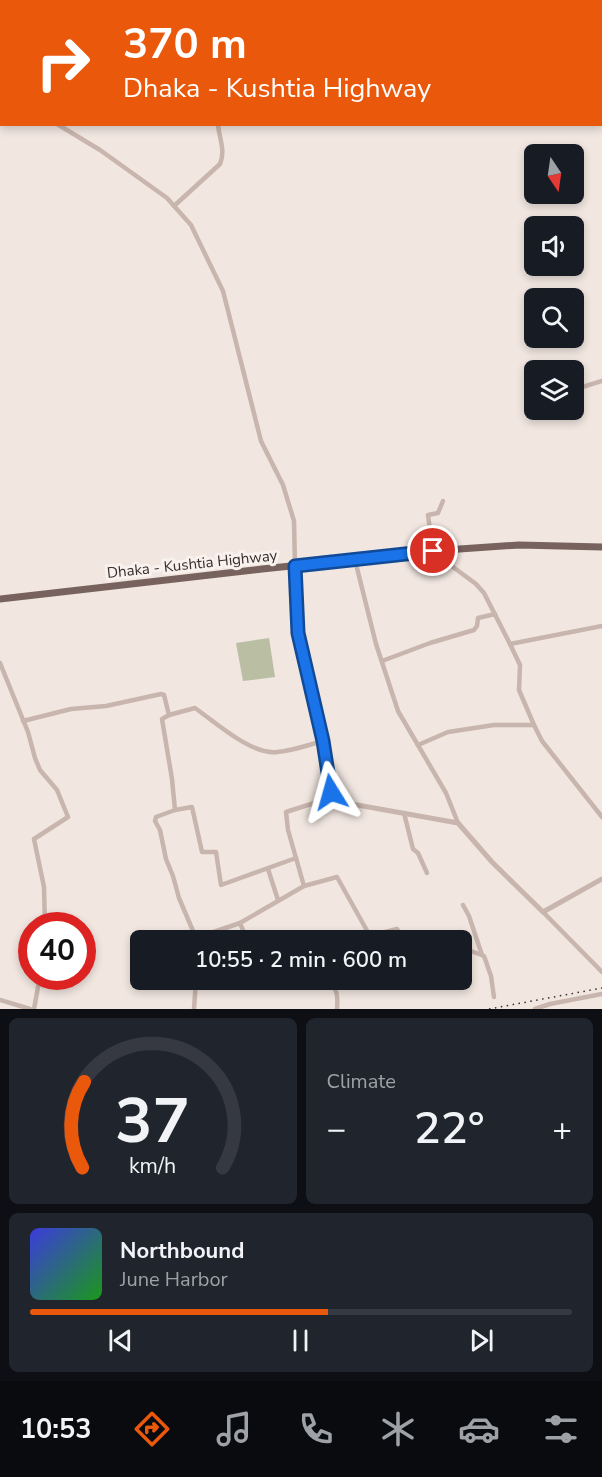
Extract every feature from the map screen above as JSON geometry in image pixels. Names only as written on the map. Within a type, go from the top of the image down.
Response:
[{"type":"main road","name":"Dhaka - Kushtia Highway","points":[[0,599],[433,551],[519,545],[602,547]]},
{"type":"street","points":[[60,126],[167,198],[191,225],[223,291],[261,441],[283,485],[294,521],[298,633],[323,741],[333,797]]},
{"type":"street","points":[[174,206],[220,164],[223,148],[218,126]]},
{"type":"street","points":[[584,387],[602,381]]},
{"type":"street","points":[[433,551],[428,515],[438,513],[443,501]]},
{"type":"street","points":[[445,550],[453,567],[469,578],[484,593],[495,614],[520,665],[519,690],[542,741],[602,817]]},
{"type":"street","points":[[356,560],[370,624],[398,711],[446,794],[459,823],[492,862],[602,972]]},
{"type":"street","points":[[382,661],[474,630],[478,618],[495,614]]},
{"type":"street","points":[[510,644],[602,626]]},
{"type":"street","points":[[0,663],[40,770],[57,790],[68,817],[34,839],[44,887],[45,912]]},
{"type":"street","points":[[23,721],[71,709],[106,706],[161,694],[164,695],[169,715]]},
{"type":"street","points":[[175,810],[162,718],[195,708],[238,739],[267,752],[277,753],[323,741]]},
{"type":"street","points":[[418,745],[448,732],[494,725],[534,725]]},
{"type":"street","points":[[304,886],[288,830],[286,812],[333,797],[345,803],[459,823]]},
{"type":"street","points":[[192,930],[166,859],[156,817],[192,807],[202,852],[216,852],[221,885],[296,858]]},
{"type":"street","points":[[404,813],[413,849],[418,853],[427,873]]},
{"type":"street","points":[[267,869],[279,900]]},
{"type":"street","points":[[221,930],[255,916],[304,886],[339,877],[367,930]]},
{"type":"street","points":[[543,912],[602,879]]},
{"type":"street","points":[[463,905],[491,976],[494,997]]},
{"type":"street","points":[[240,923],[242,930]]},
{"type":"street","points":[[472,951],[482,955]]},
{"type":"street","points":[[0,1000],[32,1009],[37,990]]},
{"type":"street","points":[[194,1009],[195,990]]},
{"type":"street","points":[[335,990],[339,996],[336,1009]]},
{"type":"street","points":[[535,1009],[544,1005],[602,994]]},
{"type":"green space","points":[[269,638],[275,677],[243,681],[236,643]]},
{"type":"railway","points":[[489,1009],[602,988]]},
{"type":"route","points":[[331,792],[323,741],[298,633],[295,566],[433,551]]}]
